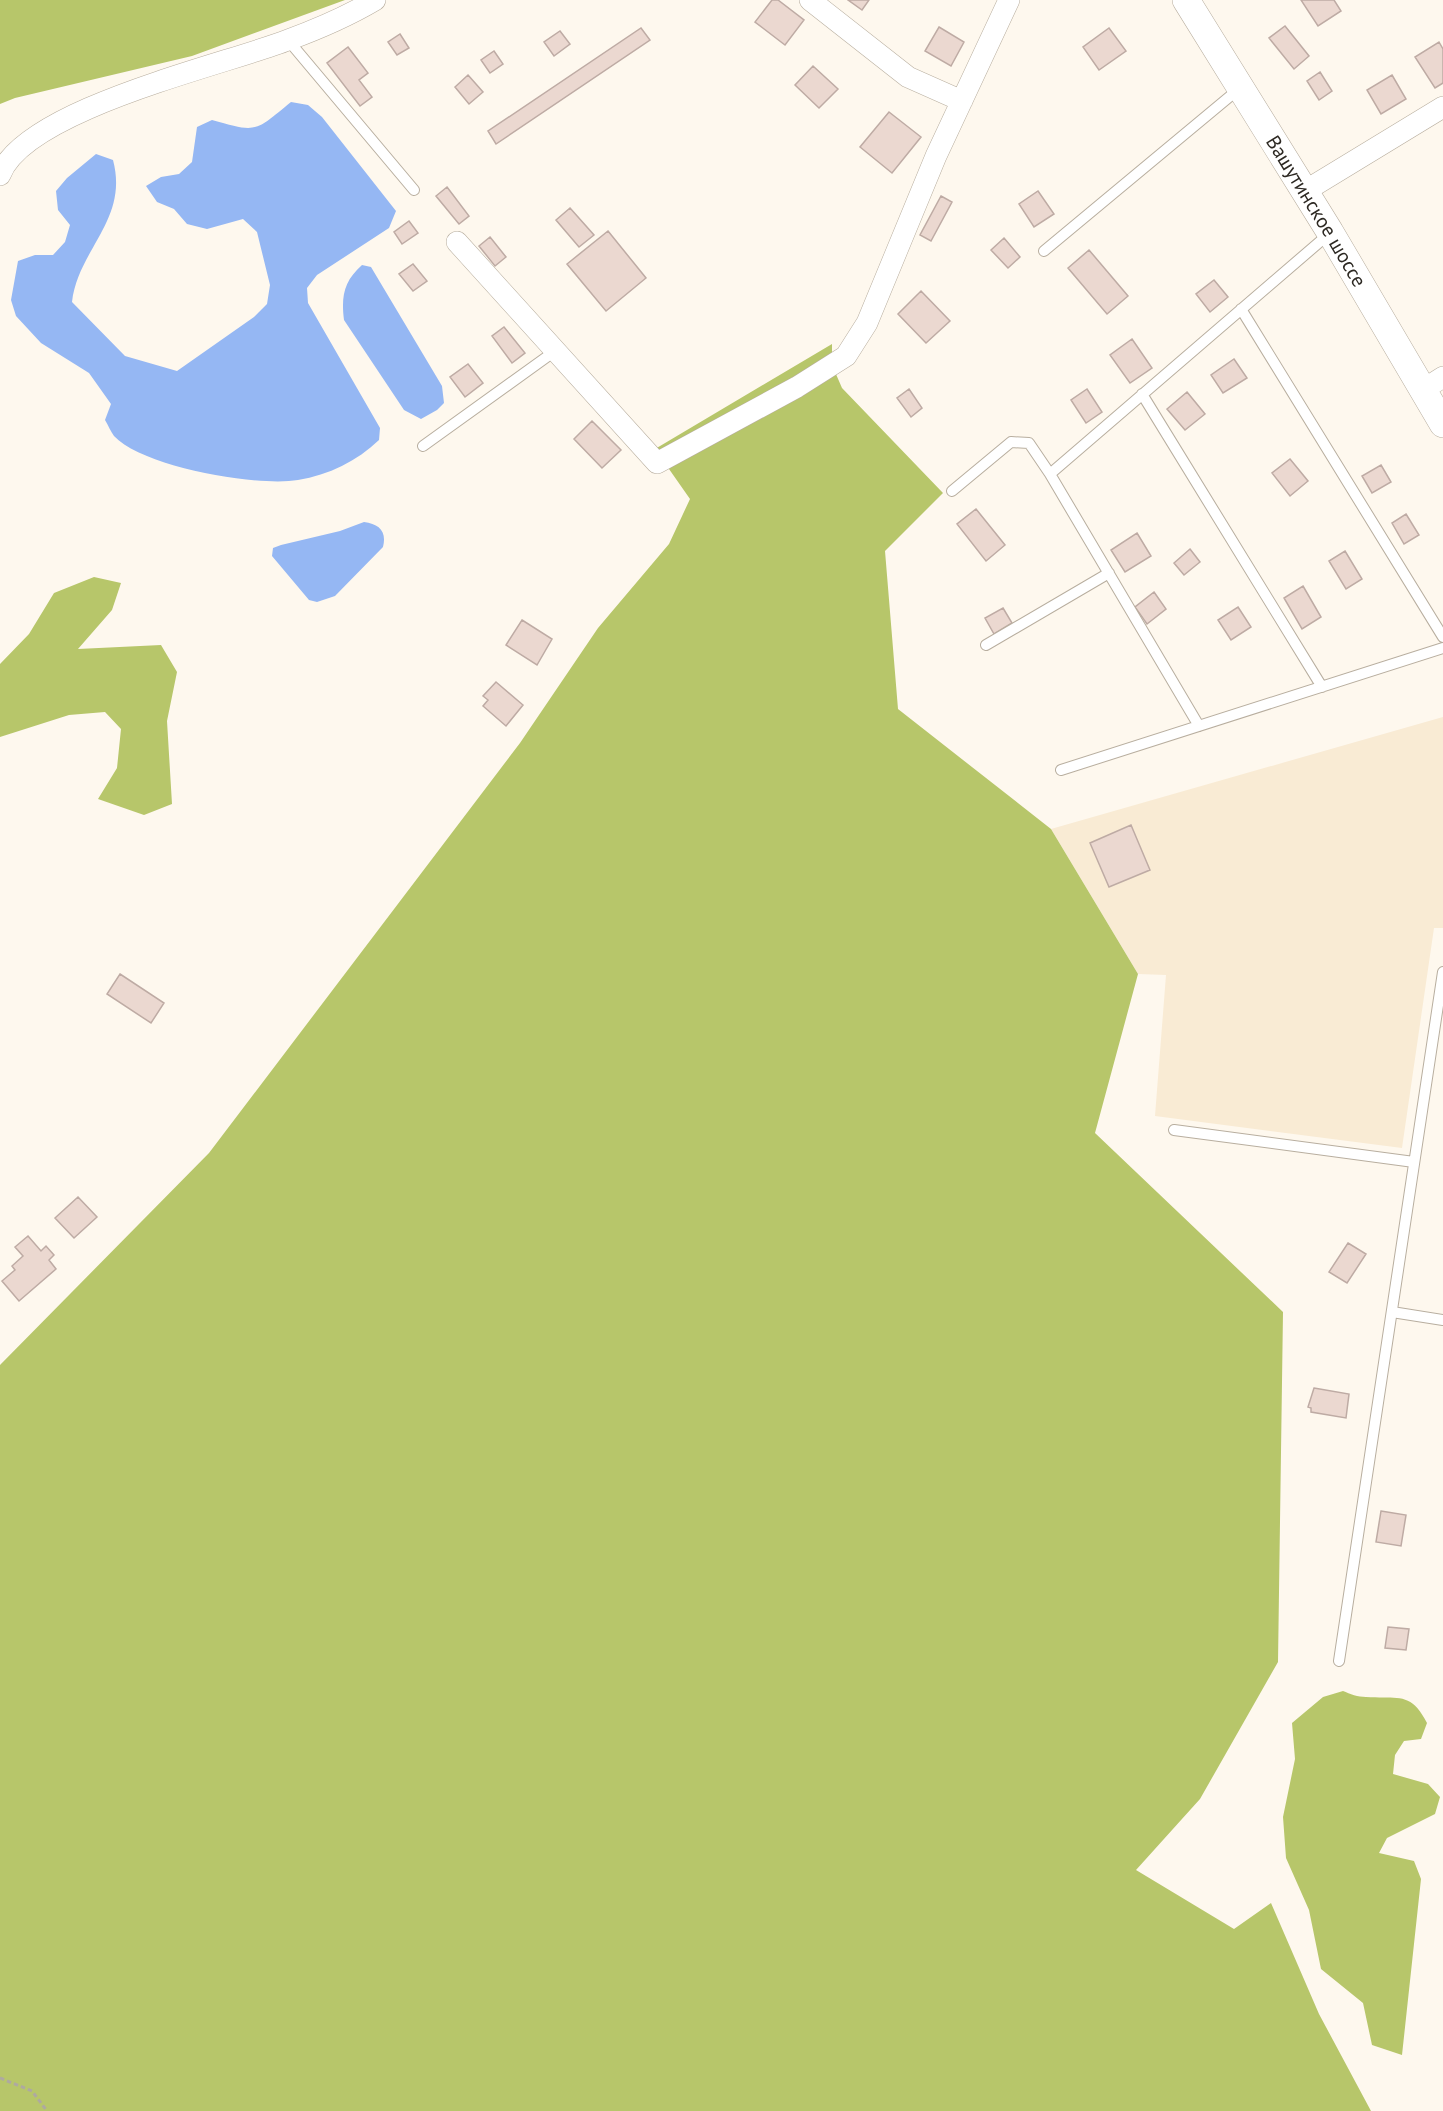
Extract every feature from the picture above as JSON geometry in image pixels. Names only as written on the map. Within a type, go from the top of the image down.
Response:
[{"type":"street","points":[[810,0],[908,77],[962,101]]},
{"type":"street","points":[[457,242],[657,463],[797,387],[846,356],[867,323],[936,156],[1009,0]]},
{"type":"street","name":"Вашутинское шоссе","points":[[1186,0],[1330,232],[1432,384],[1443,424]]},
{"type":"street","points":[[0,175],[3,168],[24,147],[64,118],[163,80],[288,40],[364,3]]},
{"type":"street","points":[[1305,191],[1443,106]]},
{"type":"lane","points":[[288,40],[414,190]]},
{"type":"lane","points":[[1044,251],[1240,87]]},
{"type":"lane","points":[[1050,474],[1330,232]]},
{"type":"lane","points":[[1241,309],[1443,637]]},
{"type":"lane","points":[[423,446],[555,351]]},
{"type":"lane","points":[[1142,394],[1322,687]]},
{"type":"lane","points":[[952,491],[1011,442],[1029,443],[1050,474],[1198,726]]},
{"type":"lane","points":[[986,645],[1108,573]]},
{"type":"lane","points":[[1061,770],[1443,648]]},
{"type":"lane","points":[[1339,1661],[1443,972]]},
{"type":"lane","points":[[1174,1130],[1413,1162]]},
{"type":"lane","points":[[1392,1312],[1443,1320]]},
{"type":"path","points":[[0,2078],[32,2091],[47,2111]]},
{"type":"shaded area","points":[[1443,717],[1443,928],[1434,928],[1402,1148],[1155,1116],[1166,975],[1138,974],[1051,829]]},
{"type":"green space","points":[[0,0],[345,0],[192,56],[15,98],[0,104]]},
{"type":"green space","points":[[832,344],[832,365],[842,388],[943,493],[885,551],[898,709],[1051,829],[1138,974],[1095,1133],[1283,1312],[1278,1662],[1200,1799],[1136,1870],[1234,1929],[1271,1903],[1319,2014],[1371,2111],[0,2111],[0,1365],[209,1153],[520,743],[598,628],[669,544],[690,499],[655,449]]},
{"type":"green space","points":[[94,577],[121,583],[112,610],[78,649],[161,645],[177,672],[167,721],[172,804],[144,815],[98,799],[117,768],[121,729],[105,712],[69,715],[0,737],[0,664],[29,634],[54,593]]},
{"type":"green space","points":[[1343,1691],[1360,1696],[1402,1699],[1415,1706],[1427,1723],[1421,1739],[1404,1741],[1395,1755],[1393,1774],[1428,1784],[1440,1797],[1435,1814],[1387,1838],[1379,1853],[1414,1861],[1421,1879],[1402,2055],[1372,2045],[1363,2003],[1321,1969],[1309,1910],[1286,1858],[1283,1817],[1295,1759],[1292,1723],[1323,1697]]},
{"type":"water","points":[[291,102],[308,105],[322,117],[396,211],[389,228],[317,275],[307,288],[308,303],[380,428],[379,440],[352,461],[331,471],[298,480],[256,480],[229,477],[201,472],[149,457],[114,436],[105,420],[111,404],[89,373],[41,343],[16,316],[11,300],[18,261],[35,255],[53,255],[65,242],[70,225],[58,210],[56,191],[67,178],[96,154],[113,160],[116,181],[114,200],[109,217],[76,283],[72,302],[125,356],[177,371],[254,317],[267,304],[270,285],[257,232],[243,219],[207,229],[187,224],[174,209],[157,202],[146,186],[161,177],[179,174],[192,162],[197,127],[212,120],[239,127],[255,127],[270,119]]},
{"type":"water","points":[[362,265],[371,267],[442,386],[444,403],[421,419],[404,410],[344,320],[345,290],[351,277]]},
{"type":"water","points":[[364,522],[374,524],[381,529],[384,537],[383,547],[335,596],[317,602],[309,600],[272,556],[273,548],[281,545],[340,531]]},
{"type":"building","points":[[772,0],[778,0],[804,20],[785,45],[755,22]]},
{"type":"building","points":[[848,0],[869,0],[862,10]]},
{"type":"building","points":[[1301,0],[1334,0],[1341,11],[1318,26]]},
{"type":"building","points":[[1285,26],[1309,56],[1294,69],[1269,38]]},
{"type":"building","points":[[939,27],[964,42],[951,66],[925,51]]},
{"type":"building","points":[[641,28],[650,40],[496,144],[488,131]]},
{"type":"building","points":[[1109,28],[1126,51],[1099,70],[1083,47]]},
{"type":"building","points":[[560,31],[570,44],[554,56],[544,42]]},
{"type":"building","points":[[400,34],[409,48],[397,55],[388,42]]},
{"type":"building","points":[[1439,42],[1443,49],[1443,83],[1435,88],[1415,57]]},
{"type":"building","points":[[348,47],[368,73],[359,80],[372,97],[360,106],[327,63]]},
{"type":"building","points":[[494,51],[503,64],[490,73],[481,60]]},
{"type":"building","points":[[813,66],[838,89],[819,108],[795,85]]},
{"type":"building","points":[[1320,72],[1332,91],[1319,100],[1307,81]]},
{"type":"building","points":[[468,75],[483,92],[469,104],[455,87]]},
{"type":"building","points":[[1392,75],[1406,99],[1381,114],[1367,90]]},
{"type":"building","points":[[889,112],[921,137],[892,173],[860,147]]},
{"type":"building","points":[[447,187],[469,216],[459,224],[436,196]]},
{"type":"building","points":[[1038,191],[1054,214],[1034,227],[1019,204]]},
{"type":"building","points":[[941,196],[952,202],[931,241],[920,235]]},
{"type":"building","points":[[570,208],[594,235],[579,247],[556,220]]},
{"type":"building","points":[[409,221],[418,233],[402,244],[394,232]]},
{"type":"building","points":[[608,231],[646,278],[606,311],[567,264]]},
{"type":"building","points":[[490,237],[506,257],[495,266],[479,246]]},
{"type":"building","points":[[1004,238],[1020,257],[1008,268],[991,250]]},
{"type":"building","points":[[1089,250],[1128,296],[1107,314],[1068,268]]},
{"type":"building","points":[[413,264],[427,281],[413,291],[399,274]]},
{"type":"building","points":[[1214,280],[1228,297],[1210,312],[1196,294]]},
{"type":"building","points":[[921,291],[950,321],[926,343],[898,314]]},
{"type":"building","points":[[504,327],[525,353],[512,363],[492,336]]},
{"type":"building","points":[[1132,339],[1152,368],[1130,383],[1110,355]]},
{"type":"building","points":[[1234,359],[1247,378],[1223,393],[1211,375]]},
{"type":"building","points":[[468,364],[483,383],[465,397],[450,377]]},
{"type":"building","points":[[909,389],[922,408],[911,417],[897,398]]},
{"type":"building","points":[[1087,389],[1102,412],[1086,423],[1071,400]]},
{"type":"building","points":[[1187,392],[1205,414],[1185,430],[1167,409]]},
{"type":"building","points":[[592,421],[621,450],[602,468],[574,439]]},
{"type":"building","points":[[1290,459],[1308,481],[1290,496],[1272,473]]},
{"type":"building","points":[[1381,465],[1391,482],[1372,493],[1362,476]]},
{"type":"building","points":[[976,509],[1005,545],[986,561],[957,524]]},
{"type":"building","points":[[1406,514],[1419,535],[1404,544],[1392,523]]},
{"type":"building","points":[[1137,533],[1151,556],[1125,572],[1111,550]]},
{"type":"building","points":[[1190,549],[1200,562],[1184,575],[1174,563]]},
{"type":"building","points":[[1345,551],[1362,579],[1346,589],[1329,561]]},
{"type":"building","points":[[1303,586],[1321,617],[1302,629],[1284,598]]},
{"type":"building","points":[[1154,592],[1166,609],[1147,624],[1135,607]]},
{"type":"building","points":[[1238,607],[1251,627],[1231,640],[1218,620]]},
{"type":"building","points":[[1003,608],[1012,623],[994,634],[985,618]]},
{"type":"building","points":[[522,620],[552,639],[537,665],[506,645]]},
{"type":"building","points":[[496,682],[523,705],[506,726],[483,706],[488,700],[483,696]]},
{"type":"building","points":[[1131,825],[1150,870],[1109,887],[1090,843]]},
{"type":"building","points":[[120,974],[164,1003],[151,1023],[107,994]]},
{"type":"building","points":[[78,1197],[97,1217],[74,1238],[55,1218]]},
{"type":"building","points":[[28,1236],[41,1251],[46,1246],[54,1255],[49,1260],[56,1269],[19,1301],[2,1281],[15,1270],[12,1266],[23,1256],[15,1247]]},
{"type":"building","points":[[1348,1243],[1366,1254],[1347,1283],[1329,1272]]},
{"type":"building","points":[[1314,1388],[1349,1394],[1346,1418],[1311,1412],[1311,1408],[1308,1407]]},
{"type":"building","points":[[1381,1511],[1406,1515],[1401,1546],[1376,1542]]},
{"type":"building","points":[[1388,1627],[1409,1629],[1406,1650],[1385,1648]]}]
